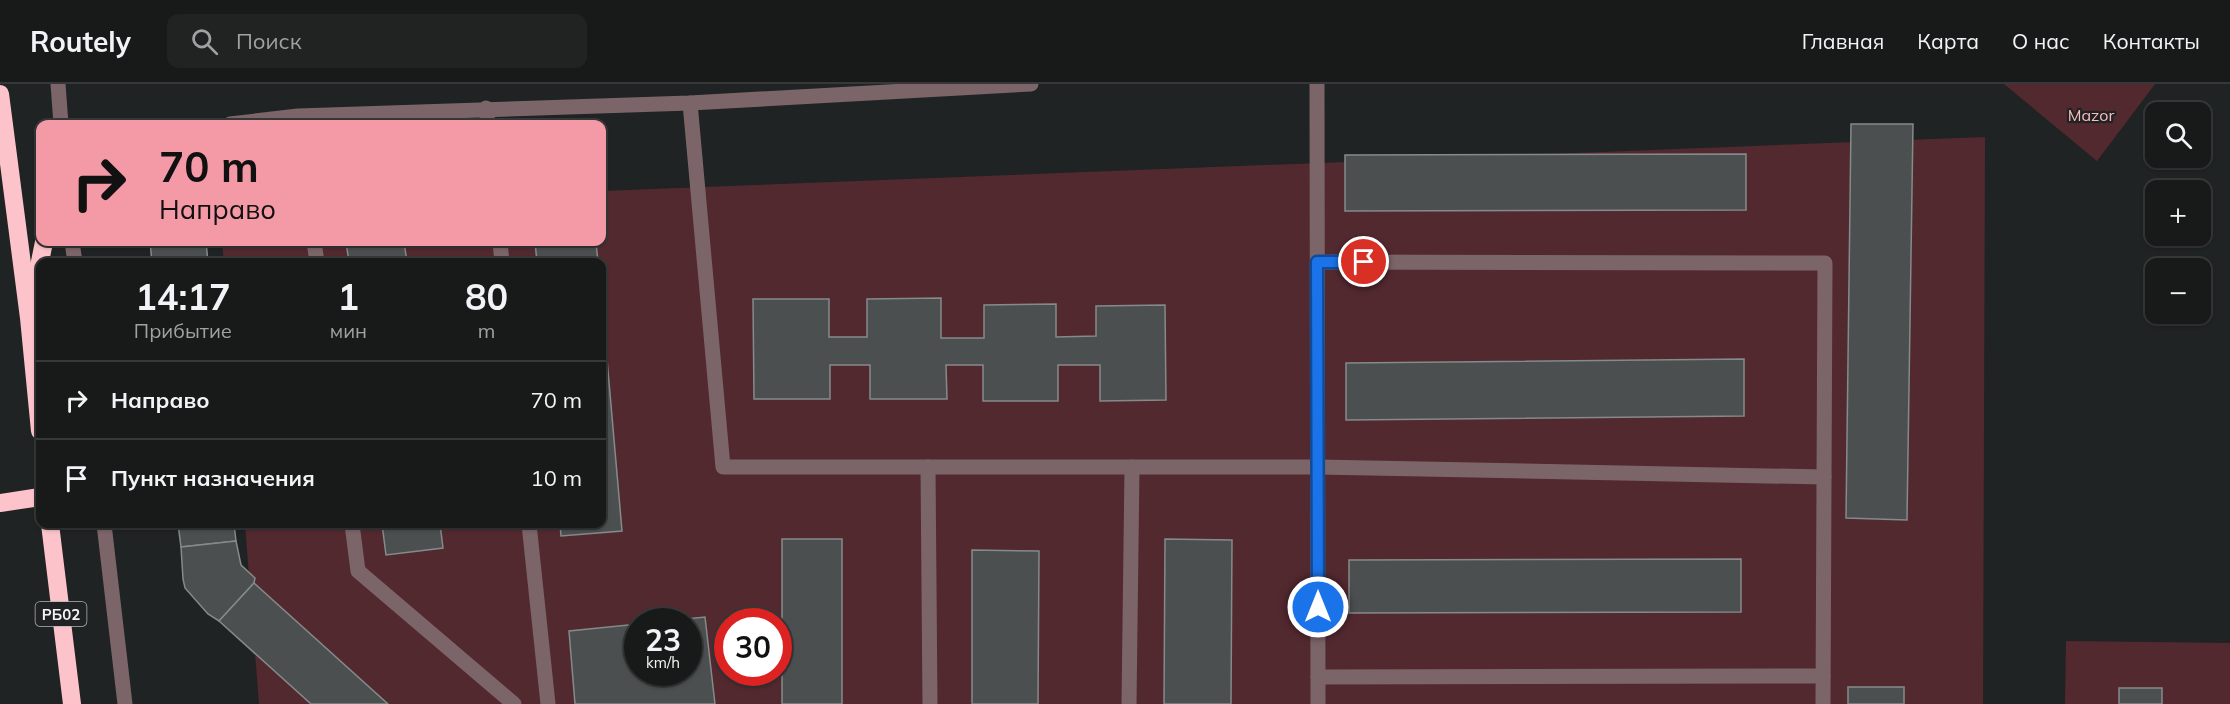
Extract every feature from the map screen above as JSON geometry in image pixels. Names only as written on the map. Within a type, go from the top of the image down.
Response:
[{"type":"highway","points":[[0,94],[36,391]]},
{"type":"highway","points":[[29,318],[36,283]]},
{"type":"highway","points":[[0,503],[36,498]]},
{"type":"highway","name":"РБ02","points":[[50,528],[72,704]]},
{"type":"street","points":[[58,84],[61,120]]},
{"type":"street","points":[[298,120],[486,108],[690,103],[1031,84]]},
{"type":"street","points":[[1317,84],[1318,704]]},
{"type":"street","points":[[690,103],[723,467],[1318,467],[1824,477]]},
{"type":"street","points":[[486,108],[488,120]]},
{"type":"street","points":[[1317,262],[1825,263],[1823,704]]},
{"type":"street","points":[[928,467],[930,704]]},
{"type":"street","points":[[1129,704],[1132,467]]},
{"type":"street","points":[[104,528],[124,704]]},
{"type":"street","points":[[353,528],[358,571],[514,704]]},
{"type":"street","points":[[529,528],[548,704]]},
{"type":"street","points":[[1318,677],[1823,676]]},
{"type":"green space","name":"Mazor","points":[[2004,84],[2155,84],[2097,161]]},
{"type":"green space","points":[[1985,137],[1983,704],[259,704],[245,528],[606,528],[606,258],[224,258],[222,246],[606,246],[606,191]]},
{"type":"green space","points":[[2066,641],[2230,643],[2230,704],[2065,704]]},
{"type":"building","points":[[1851,124],[1913,124],[1907,520],[1846,518]]},
{"type":"building","points":[[1746,154],[1746,210],[1345,211],[1345,155]]},
{"type":"building","points":[[150,246],[206,246],[208,258],[152,258]]},
{"type":"building","points":[[347,246],[405,246],[406,258],[348,258]]},
{"type":"building","points":[[535,246],[596,246],[598,258],[537,258]]},
{"type":"building","points":[[941,298],[941,338],[984,338],[984,305],[1056,304],[1056,337],[1096,336],[1096,306],[1165,305],[1166,400],[1100,401],[1100,365],[1058,365],[1058,401],[983,401],[983,365],[946,365],[947,399],[870,399],[870,365],[830,365],[830,399],[754,399],[753,299],[829,299],[829,337],[867,337],[867,299]]},
{"type":"building","points":[[606,348],[622,531],[561,536],[560,528],[606,528]]},
{"type":"building","points":[[1744,359],[1744,416],[1346,420],[1346,363]]},
{"type":"building","points":[[179,528],[234,528],[236,541],[181,547]]},
{"type":"building","points":[[383,528],[440,528],[443,548],[386,555]]},
{"type":"building","points":[[782,539],[842,539],[842,704],[782,704],[782,686],[792,686],[792,608],[782,608]]},
{"type":"building","points":[[1165,539],[1232,540],[1231,704],[1164,704]]},
{"type":"building","points":[[236,541],[241,565],[255,578],[254,583],[219,621],[208,614],[185,588],[181,547]]},
{"type":"building","points":[[972,550],[1039,551],[1038,704],[972,704]]},
{"type":"building","points":[[1741,559],[1741,612],[1349,613],[1349,560]]},
{"type":"building","points":[[254,583],[388,704],[311,704],[219,621]]},
{"type":"building","points":[[702,617],[705,617],[715,704],[575,704],[569,631],[624,625],[624,686],[702,686]]},
{"type":"building","points":[[1848,687],[1904,687],[1904,704],[1848,704]]},
{"type":"building","points":[[2119,688],[2162,688],[2162,704],[2119,704]]},
{"type":"route","points":[[1318,607],[1317,262],[1364,262]]}]
